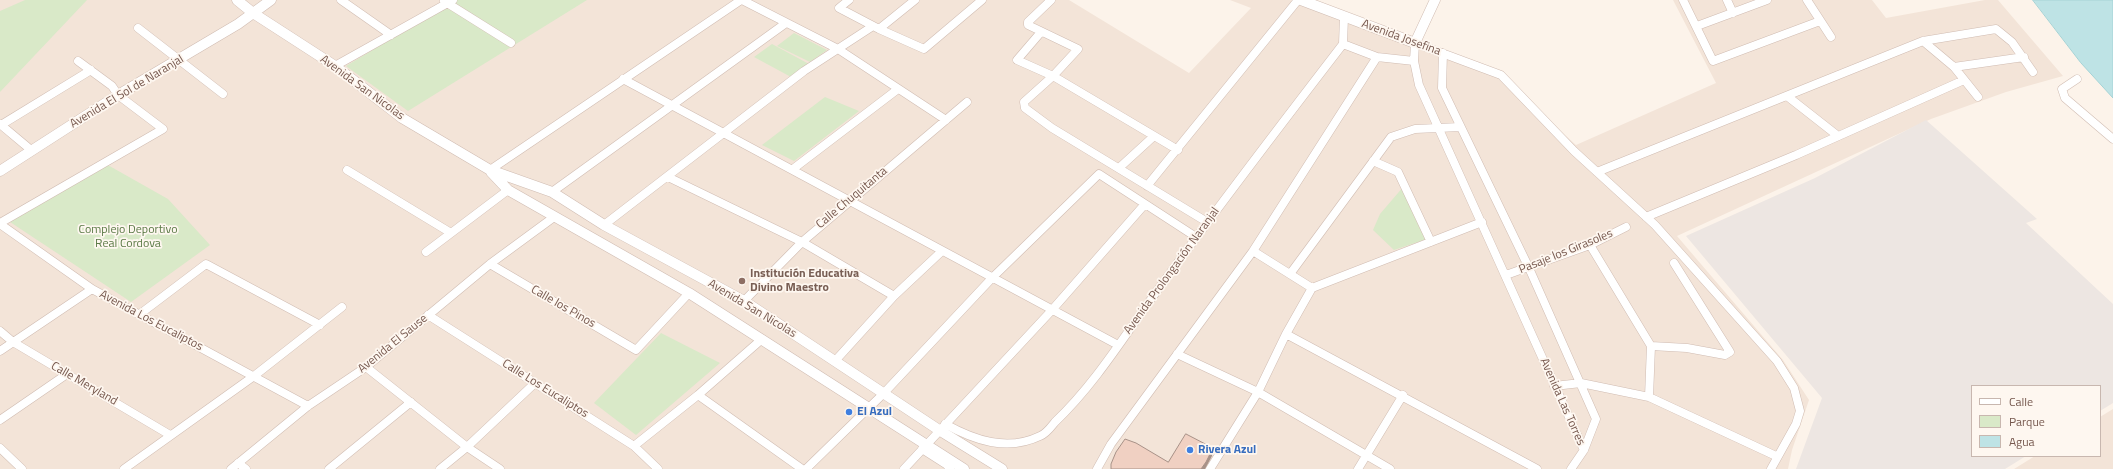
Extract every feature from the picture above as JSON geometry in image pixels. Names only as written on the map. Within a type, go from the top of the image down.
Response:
[{"type":"street","name":"Avenida San Nicolas","points":[[237,0],[253,13],[335,66],[402,118],[490,170],[552,192],[604,225],[744,301],[884,394],[942,427],[1002,469]]},
{"type":"street","name":"Avenida El Sol de Naranjal","points":[[253,13],[262,0]]},
{"type":"street","name":"Avenida El Sol de Naranjal","points":[[0,171],[118,95],[180,60],[271,0]]},
{"type":"street","points":[[341,0],[391,35]]},
{"type":"street","points":[[490,170],[741,0],[838,49],[946,120]]},
{"type":"street","points":[[849,0],[839,8],[876,28],[924,49],[982,0]]},
{"type":"street","points":[[604,225],[668,178],[804,71],[838,49],[876,28],[915,0]]},
{"type":"street","points":[[1051,0],[1028,22],[1028,25],[1077,48],[1053,76],[1024,102],[1025,108],[1052,128],[1206,222]]},
{"type":"street","points":[[1147,186],[1178,150],[1298,0]]},
{"type":"street","name":"Avenida Josefina","points":[[1301,0],[1502,75],[1574,151],[1597,172]]},
{"type":"street","points":[[1415,43],[1435,0]]},
{"type":"street","points":[[1683,0],[1713,61],[1820,21]]},
{"type":"street","points":[[1727,0],[1733,12]]},
{"type":"street","points":[[1697,26],[1767,0]]},
{"type":"street","points":[[1807,0],[1831,37]]},
{"type":"street","points":[[335,66],[448,1],[511,43]]},
{"type":"street","points":[[1344,17],[1343,44],[1377,57],[1414,61]]},
{"type":"street","points":[[552,192],[786,23]]},
{"type":"street","points":[[138,28],[222,94]]},
{"type":"street","points":[[1771,469],[1776,456],[1800,416],[1799,400],[1786,374],[1646,217],[1597,172],[1923,41],[1996,29],[2004,33],[2024,57],[2033,72]]},
{"type":"street","points":[[1041,32],[1017,60],[1053,76],[1178,150]]},
{"type":"street","points":[[1923,41],[1954,67],[1978,97]]},
{"type":"street","name":"Avenida Las Torres","points":[[1415,43],[1414,61],[1419,85],[1584,450]]},
{"type":"street","name":"Avenida Prolongación Naranjal","points":[[942,427],[977,439],[1002,444],[1022,442],[1041,436],[1067,411],[1118,345],[1206,222],[1343,44]]},
{"type":"street","name":"Avenida Las Torres","points":[[1443,53],[1442,88],[1529,268],[1596,419],[1584,450]]},
{"type":"street","points":[[1097,469],[1111,444],[1253,251],[1377,57]]},
{"type":"street","points":[[1954,67],[2024,57]]},
{"type":"street","points":[[0,223],[162,129],[118,95],[112,86],[78,61]]},
{"type":"street","points":[[31,150],[0,124],[91,70]]},
{"type":"street","points":[[623,79],[1118,345]]},
{"type":"street","points":[[2077,79],[2064,86],[2062,89],[2065,98],[2113,140]]},
{"type":"street","points":[[1646,217],[1838,136],[1964,80]]},
{"type":"street","points":[[793,170],[898,89]]},
{"type":"street","points":[[1786,96],[1838,136]]},
{"type":"street","name":"Calle Chuquitanta","points":[[744,301],[802,242],[967,102]]},
{"type":"street","points":[[1290,274],[1391,137],[1399,132],[1460,127]]},
{"type":"street","points":[[1119,168],[1154,136]]},
{"type":"street","points":[[1374,161],[1398,172],[1431,242]]},
{"type":"street","points":[[347,170],[451,233]]},
{"type":"street","name":"Avenida San Nicolas","points":[[490,170],[508,190],[689,293],[869,408],[924,447],[964,469]]},
{"type":"street","points":[[806,469],[884,394],[992,278],[1099,174],[1196,237]]},
{"type":"street","points":[[668,178],[802,242],[894,296]]},
{"type":"street","points":[[426,252],[508,190]]},
{"type":"street","points":[[904,469],[1052,310],[1145,204]]},
{"type":"street","name":"Avenida El Sause","points":[[238,467],[308,406],[366,367],[490,264],[554,217]]},
{"type":"street","points":[[1210,469],[1258,392],[1286,334],[1312,288],[1482,222]]},
{"type":"street","name":"Avenida Los Eucaliptos","points":[[0,223],[92,289],[308,406]]},
{"type":"street","name":"Pasaje los Girasoles","points":[[1506,275],[1529,268],[1590,244],[1626,227]]},
{"type":"street","points":[[1590,244],[1650,346],[1649,397]]},
{"type":"street","points":[[836,361],[894,296],[942,251]]},
{"type":"street","points":[[1253,251],[1312,288]]},
{"type":"street","points":[[1650,346],[1687,348],[1725,355],[1730,352],[1674,263]]},
{"type":"street","points":[[140,314],[206,264],[320,325]]},
{"type":"street","name":"Calle los Pinos","points":[[490,264],[636,350],[689,293]]},
{"type":"street","points":[[0,351],[92,289]]},
{"type":"street","points":[[124,469],[254,376],[342,307]]},
{"type":"street","name":"Calle Los Eucaliptos","points":[[428,316],[634,446],[658,469]]},
{"type":"street","name":"Calle Meryland","points":[[0,331],[13,342],[170,435]]},
{"type":"street","points":[[1286,334],[1403,395],[1537,469]]},
{"type":"street","points":[[634,446],[698,395],[762,339]]},
{"type":"street","points":[[1177,354],[1258,392],[1390,469]]},
{"type":"street","points":[[366,367],[467,447],[500,469]]},
{"type":"street","points":[[0,420],[67,374]]},
{"type":"street","points":[[440,469],[467,447],[536,383]]},
{"type":"street","points":[[1554,386],[1581,383],[1649,397],[1776,456]]},
{"type":"street","points":[[698,395],[802,469]]},
{"type":"street","points":[[1358,469],[1403,395]]},
{"type":"street","points":[[329,469],[411,402]]},
{"type":"street","points":[[924,447],[950,469]]},
{"type":"street","points":[[0,448],[22,469]]},
{"type":"street","points":[[1571,469],[1584,450]]},
{"type":"shaded area","points":[[0,0],[1069,0],[1189,73],[1251,8],[1230,0],[1290,0],[1501,78],[1576,145],[1716,83],[1673,0],[1872,0],[1886,18],[1985,0],[1998,0],[2063,76],[2006,92],[1931,119],[1677,236],[1783,360],[1809,400],[1792,450],[1788,469],[0,469]]},
{"type":"shaded area","points":[[1926,120],[2037,219],[2026,223],[2113,304],[2113,403],[2101,410],[2101,385],[1971,385],[1971,457],[2024,457],[2005,469],[1796,469],[1822,398],[1686,236],[1815,178]]},
{"type":"shaded area","points":[[2113,409],[2113,469],[2014,469],[2033,457],[2101,457],[2101,416]]},
{"type":"green space","points":[[25,0],[87,0],[0,92],[0,11]]},
{"type":"green space","points":[[445,0],[587,0],[408,111],[346,66],[449,4]]},
{"type":"green space","points":[[794,33],[827,50],[810,62],[777,46]]},
{"type":"green space","points":[[772,44],[809,64],[791,77],[754,57]]},
{"type":"green space","points":[[825,97],[859,111],[794,161],[762,145]]},
{"type":"green space","name":"Complejo Deportivo Real Cordova","points":[[106,164],[168,199],[210,245],[131,302],[10,222]]},
{"type":"green space","points":[[1404,186],[1427,239],[1394,250],[1373,230],[1380,214]]},
{"type":"green space","points":[[661,333],[720,363],[636,435],[594,403]]},
{"type":"water","points":[[2033,0],[2113,0],[2113,98],[2081,63]]},
{"type":"building","points":[[1186,434],[1213,448],[1201,469],[1111,469],[1111,464],[1116,452],[1125,439],[1136,443],[1168,462]]},
{"type":"place","name":"Institución Educativa Divino Maestro","points":[[742,281]]},
{"type":"place","name":"El Azul","points":[[849,412]]},
{"type":"place","name":"Rivera Azul","points":[[1190,450]]}]
